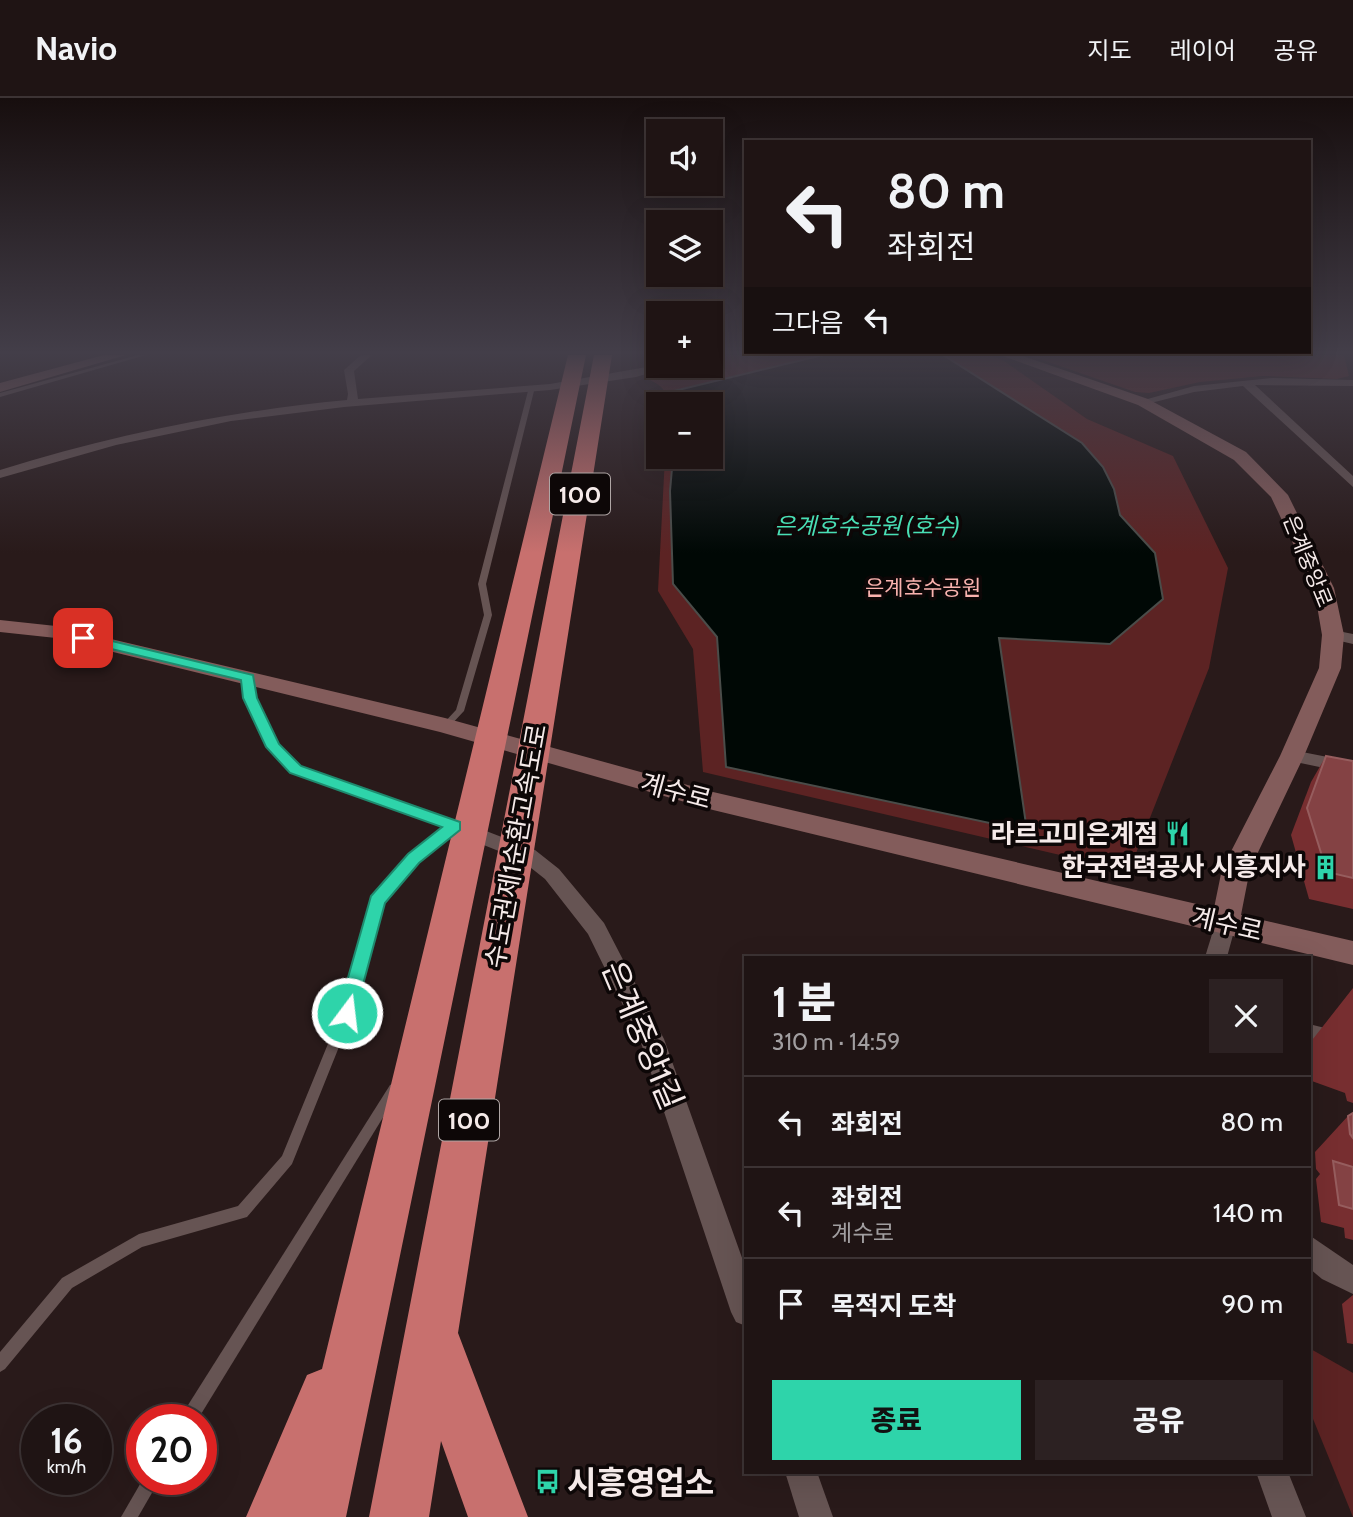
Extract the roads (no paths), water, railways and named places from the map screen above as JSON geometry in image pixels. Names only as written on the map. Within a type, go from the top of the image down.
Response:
[{"type":"highway","name":"수도권제1순환고속도로","points":[[316,1517],[562,421]]},
{"type":"highway","name":"수도권제1순환고속도로","points":[[399,1517],[433,1338],[505,901],[592,421]]},
{"type":"highway","name":"수도권제1순환고속도로","points":[[276,1517],[360,1315]]},
{"type":"highway","name":"수도권제1순환고속도로","points":[[433,1338],[498,1517]]},
{"type":"street","points":[[0,474],[115,441],[223,421]]},
{"type":"street","name":"은계중앙로","points":[[1179,421],[1240,456],[1269,482],[1291,515],[1343,637],[1292,756],[1236,869],[1216,956]]},
{"type":"street","points":[[1286,421],[1353,483]]},
{"type":"street","name":"계수로","points":[[0,626],[56,632],[248,678],[445,726],[713,801],[1353,953]]},
{"type":"street","points":[[1292,756],[1353,768]]},
{"type":"street","name":"은계중앙1길","points":[[454,826],[528,855],[552,874],[596,929],[652,1039],[744,1306]]},
{"type":"street","points":[[1311,1034],[1353,1045]]},
{"type":"street","points":[[1311,1252],[1332,1269],[1353,1280]]},
{"type":"street","points":[[801,1474],[816,1517]]},
{"type":"street","points":[[1273,1474],[1289,1517]]},
{"type":"lane","points":[[445,726],[460,711],[488,615],[482,584],[523,421]]},
{"type":"lane","points":[[248,678],[250,698],[273,747],[296,770],[454,826]]},
{"type":"lane","points":[[0,1364],[67,1283],[139,1241],[242,1212],[287,1160],[347,1013],[377,901],[414,859],[454,826]]},
{"type":"lane","points":[[198,1404],[422,1044]]},
{"type":"lane","points":[[128,1517],[142,1495]]},
{"type":"water","name":"은계호수공원 (호수)","points":[[723,421],[1048,421],[1082,443],[1103,467],[1114,489],[1120,515],[1155,553],[1163,599],[1110,644],[999,638],[1027,831],[726,767],[717,637],[673,584],[670,491],[672,469],[723,469]]},
{"type":"place","name":"라르고미은계점","points":[[1178,834]]},
{"type":"place","name":"한국전력공사 시흥지사","points":[[1326,867]]},
{"type":"place","name":"시흥영업소","points":[[547,1482]]},
{"type":"park label","name":"은계호수공원","points":[[923,587]]}]
